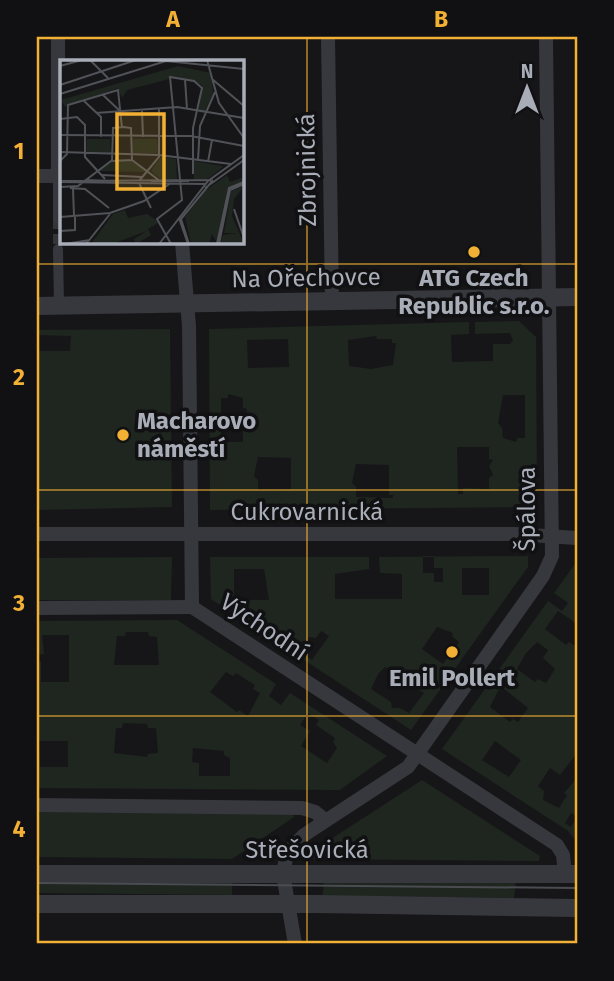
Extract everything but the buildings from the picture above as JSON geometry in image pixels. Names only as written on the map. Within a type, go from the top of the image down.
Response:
[{"type":"street","points":[[58,37],[58,219]]},
{"type":"street","name":"Zbrojnická","points":[[328,37],[332,302]]},
{"type":"street","name":"Špálova","points":[[284,874],[287,853],[292,845],[408,766],[543,576],[552,556],[546,37]]},
{"type":"street","points":[[37,176],[60,176]]},
{"type":"street","name":"Východní","points":[[182,243],[187,306],[192,607],[557,845],[571,874]]},
{"type":"street","points":[[58,249],[59,306]]},
{"type":"street","name":"Na Ořechovce","points":[[37,306],[187,306],[577,297]]},
{"type":"street","name":"Cukrovarnická","points":[[37,534],[552,535],[577,538]]},
{"type":"street","points":[[37,608],[192,607]]},
{"type":"street","name":"Střešovická","points":[[37,805],[302,808],[315,812],[325,820]]},
{"type":"street","name":"Střešovická","points":[[37,874],[571,874]]},
{"type":"street","points":[[284,874],[295,944]]},
{"type":"street","points":[[37,904],[577,908]]},
{"type":"shaded area","points":[[519,321],[536,337],[537,500],[530,507],[210,510],[209,329],[469,322],[469,334],[451,335],[452,362],[493,361],[493,344],[510,344],[513,340],[510,333],[475,334],[475,322]],"holes":[[[376,336],[377,339],[392,339],[392,343],[396,343],[393,365],[371,369],[349,366],[348,340]],[[288,339],[289,367],[248,368],[247,340]],[[228,394],[243,398],[243,408],[247,409],[247,431],[243,431],[243,442],[221,442],[221,398],[228,398]],[[503,395],[525,395],[525,438],[517,438],[516,442],[503,438],[502,428],[498,423]],[[457,447],[489,447],[489,459],[493,460],[489,466],[493,475],[489,478],[489,489],[463,488],[463,494],[458,494]],[[258,457],[291,458],[291,489],[258,490],[258,480],[254,476]],[[356,464],[389,465],[389,495],[393,495],[393,498],[356,497],[356,487],[352,483]]]},
{"type":"shaded area","points":[[170,329],[172,507],[37,510],[37,351],[70,351],[71,336],[37,335],[37,330]]},
{"type":"shaded area","points":[[528,556],[528,567],[411,730],[211,599],[210,557],[369,557],[369,569],[335,574],[335,599],[402,599],[402,574],[380,573],[379,557],[423,557],[423,573],[434,573],[434,582],[443,582],[443,568],[434,568],[434,557]],"holes":[[[462,568],[489,568],[489,595],[462,595]],[[234,569],[264,569],[269,600],[234,600]],[[437,627],[453,633],[452,636],[459,642],[443,664],[422,649]],[[321,631],[329,636],[312,660],[300,652],[309,637],[316,638]],[[385,667],[424,693],[409,713],[400,708],[392,708],[391,702],[371,689],[378,674]]]},
{"type":"shaded area","points":[[172,557],[171,600],[37,600],[37,558]]},
{"type":"shaded area","points":[[577,561],[577,624],[558,611],[545,629],[566,645],[569,642],[574,645],[577,640],[577,753],[560,775],[550,768],[538,786],[544,791],[543,800],[559,808],[567,795],[564,793],[577,778],[577,817],[577,842],[568,831],[442,749],[548,601],[562,611],[568,603],[554,593]],"holes":[[[537,642],[548,650],[543,658],[555,669],[546,683],[538,679],[535,682],[517,669],[526,653]],[[503,688],[528,708],[518,722],[513,719],[510,722],[490,707],[498,691]],[[495,741],[521,760],[509,777],[482,760]],[[571,813],[577,817],[571,827],[565,823]]]},
{"type":"shaded area","points":[[177,620],[276,684],[269,696],[281,705],[290,693],[387,756],[340,790],[37,788],[37,661],[41,661],[41,682],[69,682],[69,635],[42,635],[44,654],[37,655],[37,621]],"holes":[[[126,632],[148,632],[149,636],[157,637],[159,665],[114,665],[117,636],[125,636]],[[226,672],[233,676],[236,673],[255,685],[253,689],[260,693],[248,716],[239,710],[237,712],[210,692]],[[308,713],[319,720],[316,725],[335,738],[333,742],[337,748],[327,763],[301,746],[310,731],[300,725]],[[123,723],[147,724],[148,728],[156,728],[158,753],[148,754],[147,757],[114,753],[116,728],[122,728]],[[39,741],[68,741],[68,767],[40,767]],[[193,748],[224,751],[224,755],[230,758],[230,776],[199,776],[199,763],[192,762]]]},
{"type":"shaded area","points":[[422,780],[540,856],[539,861],[307,859],[308,854]]},
{"type":"shaded area","points":[[37,811],[292,814],[294,817],[232,859],[37,857]]},
{"type":"shaded area","points":[[37,878],[232,881],[232,895],[37,893]]},
{"type":"shaded area","points":[[516,879],[514,898],[372,896],[322,901],[324,882],[446,883]]},
{"type":"tunnel","points":[[58,219],[58,249]]},
{"type":"tram line","points":[[37,883],[577,888]]},
{"type":"place","name":"ATG Czech Republic s.r.o.","points":[[474,252]]},
{"type":"place","name":"Macharovo náměstí","points":[[123,435]]},
{"type":"place","name":"Emil Pollert","points":[[452,652]]}]
